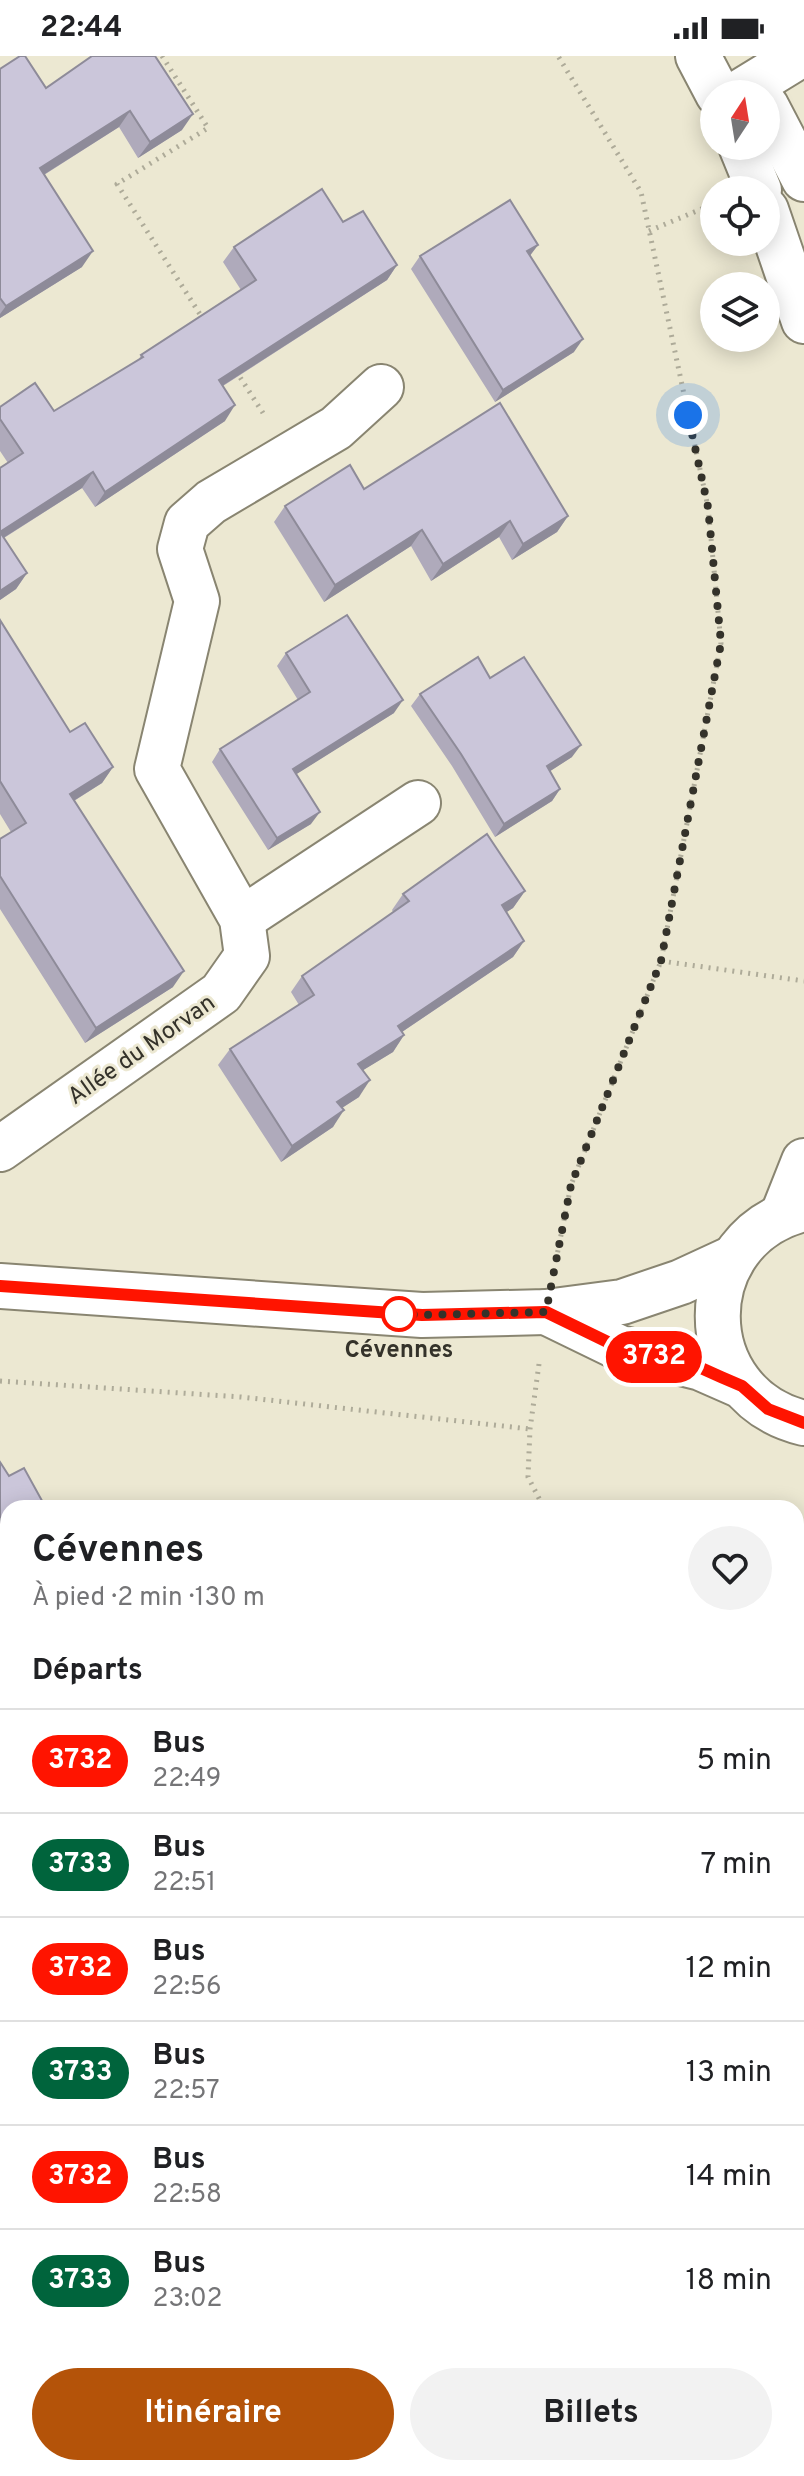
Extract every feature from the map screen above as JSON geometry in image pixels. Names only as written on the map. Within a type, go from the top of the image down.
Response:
[{"type":"street","points":[[698,56],[733,80]]},
{"type":"street","points":[[758,80],[799,56]]},
{"type":"street","points":[[780,142],[804,179]]},
{"type":"street","points":[[780,251],[804,321]]},
{"type":"street","name":"Allée du Morvan","points":[[0,1149],[221,993],[247,956],[242,919],[157,769],[197,601],[180,549],[187,523],[211,502],[336,428],[381,387]]},
{"type":"street","points":[[242,919],[418,803]]},
{"type":"street","points":[[804,1161],[794,1212],[755,1232],[733,1258],[719,1289],[716,1322],[724,1356],[804,1447]]},
{"type":"street","points":[[2,1278],[422,1315],[546,1312],[622,1302],[681,1282],[733,1258]]},
{"type":"street","points":[[546,1312],[620,1348],[701,1368],[771,1406]]},
{"type":"path","points":[[162,56],[208,128],[117,184],[208,326]]},
{"type":"path","points":[[540,1500],[528,1477],[530,1429],[546,1312],[571,1185],[661,961],[721,643],[708,507],[641,192],[558,56]]},
{"type":"path","points":[[649,231],[700,210]]},
{"type":"path","points":[[232,365],[290,455]]},
{"type":"path","points":[[661,961],[804,981]]},
{"type":"path","points":[[0,1381],[241,1397],[530,1429]]},
{"type":"building","points":[[25,56],[46,88],[92,56],[155,56],[193,114],[150,142],[130,111],[40,168],[93,251],[6,306],[0,298],[0,69]]},
{"type":"building","points":[[322,189],[343,222],[363,211],[397,265],[219,380],[235,405],[105,492],[93,472],[0,532],[0,468],[23,453],[0,419],[0,407],[35,383],[54,411],[143,357],[141,355],[256,280],[234,247]]},
{"type":"building","points":[[510,200],[538,245],[527,251],[583,339],[503,390],[420,256]]},
{"type":"building","points":[[500,403],[568,516],[523,544],[510,521],[443,564],[422,530],[335,585],[285,506],[350,465],[364,489]]},
{"type":"building","points":[[0,532],[27,573],[0,591]]},
{"type":"building","points":[[347,615],[403,700],[293,769],[320,812],[277,838],[220,749],[310,692],[286,653]]},
{"type":"building","points":[[0,620],[70,732],[85,723],[113,767],[70,794],[184,971],[96,1028],[0,876],[0,839],[26,823],[0,781]]},
{"type":"building","points":[[478,657],[490,678],[524,657],[581,745],[547,766],[560,789],[504,824],[420,694]]},
{"type":"building","points":[[487,834],[525,891],[502,905],[524,941],[398,1026],[404,1035],[358,1064],[370,1080],[337,1102],[344,1110],[292,1146],[230,1049],[314,995],[302,976],[409,901],[403,894]]},
{"type":"building","points":[[0,1462],[9,1476],[24,1468],[42,1500],[0,1500]]},
{"type":"bus line","name":"3732","points":[[0,1286],[422,1315],[546,1312],[620,1348],[701,1368],[742,1386],[768,1409],[804,1423]]},
{"type":"place","name":"Cévennes","points":[[399,1314]]},
{"type":"route","points":[[399,1314],[392,1313],[546,1312],[571,1185],[661,961],[721,643],[708,507],[688,415]]}]
